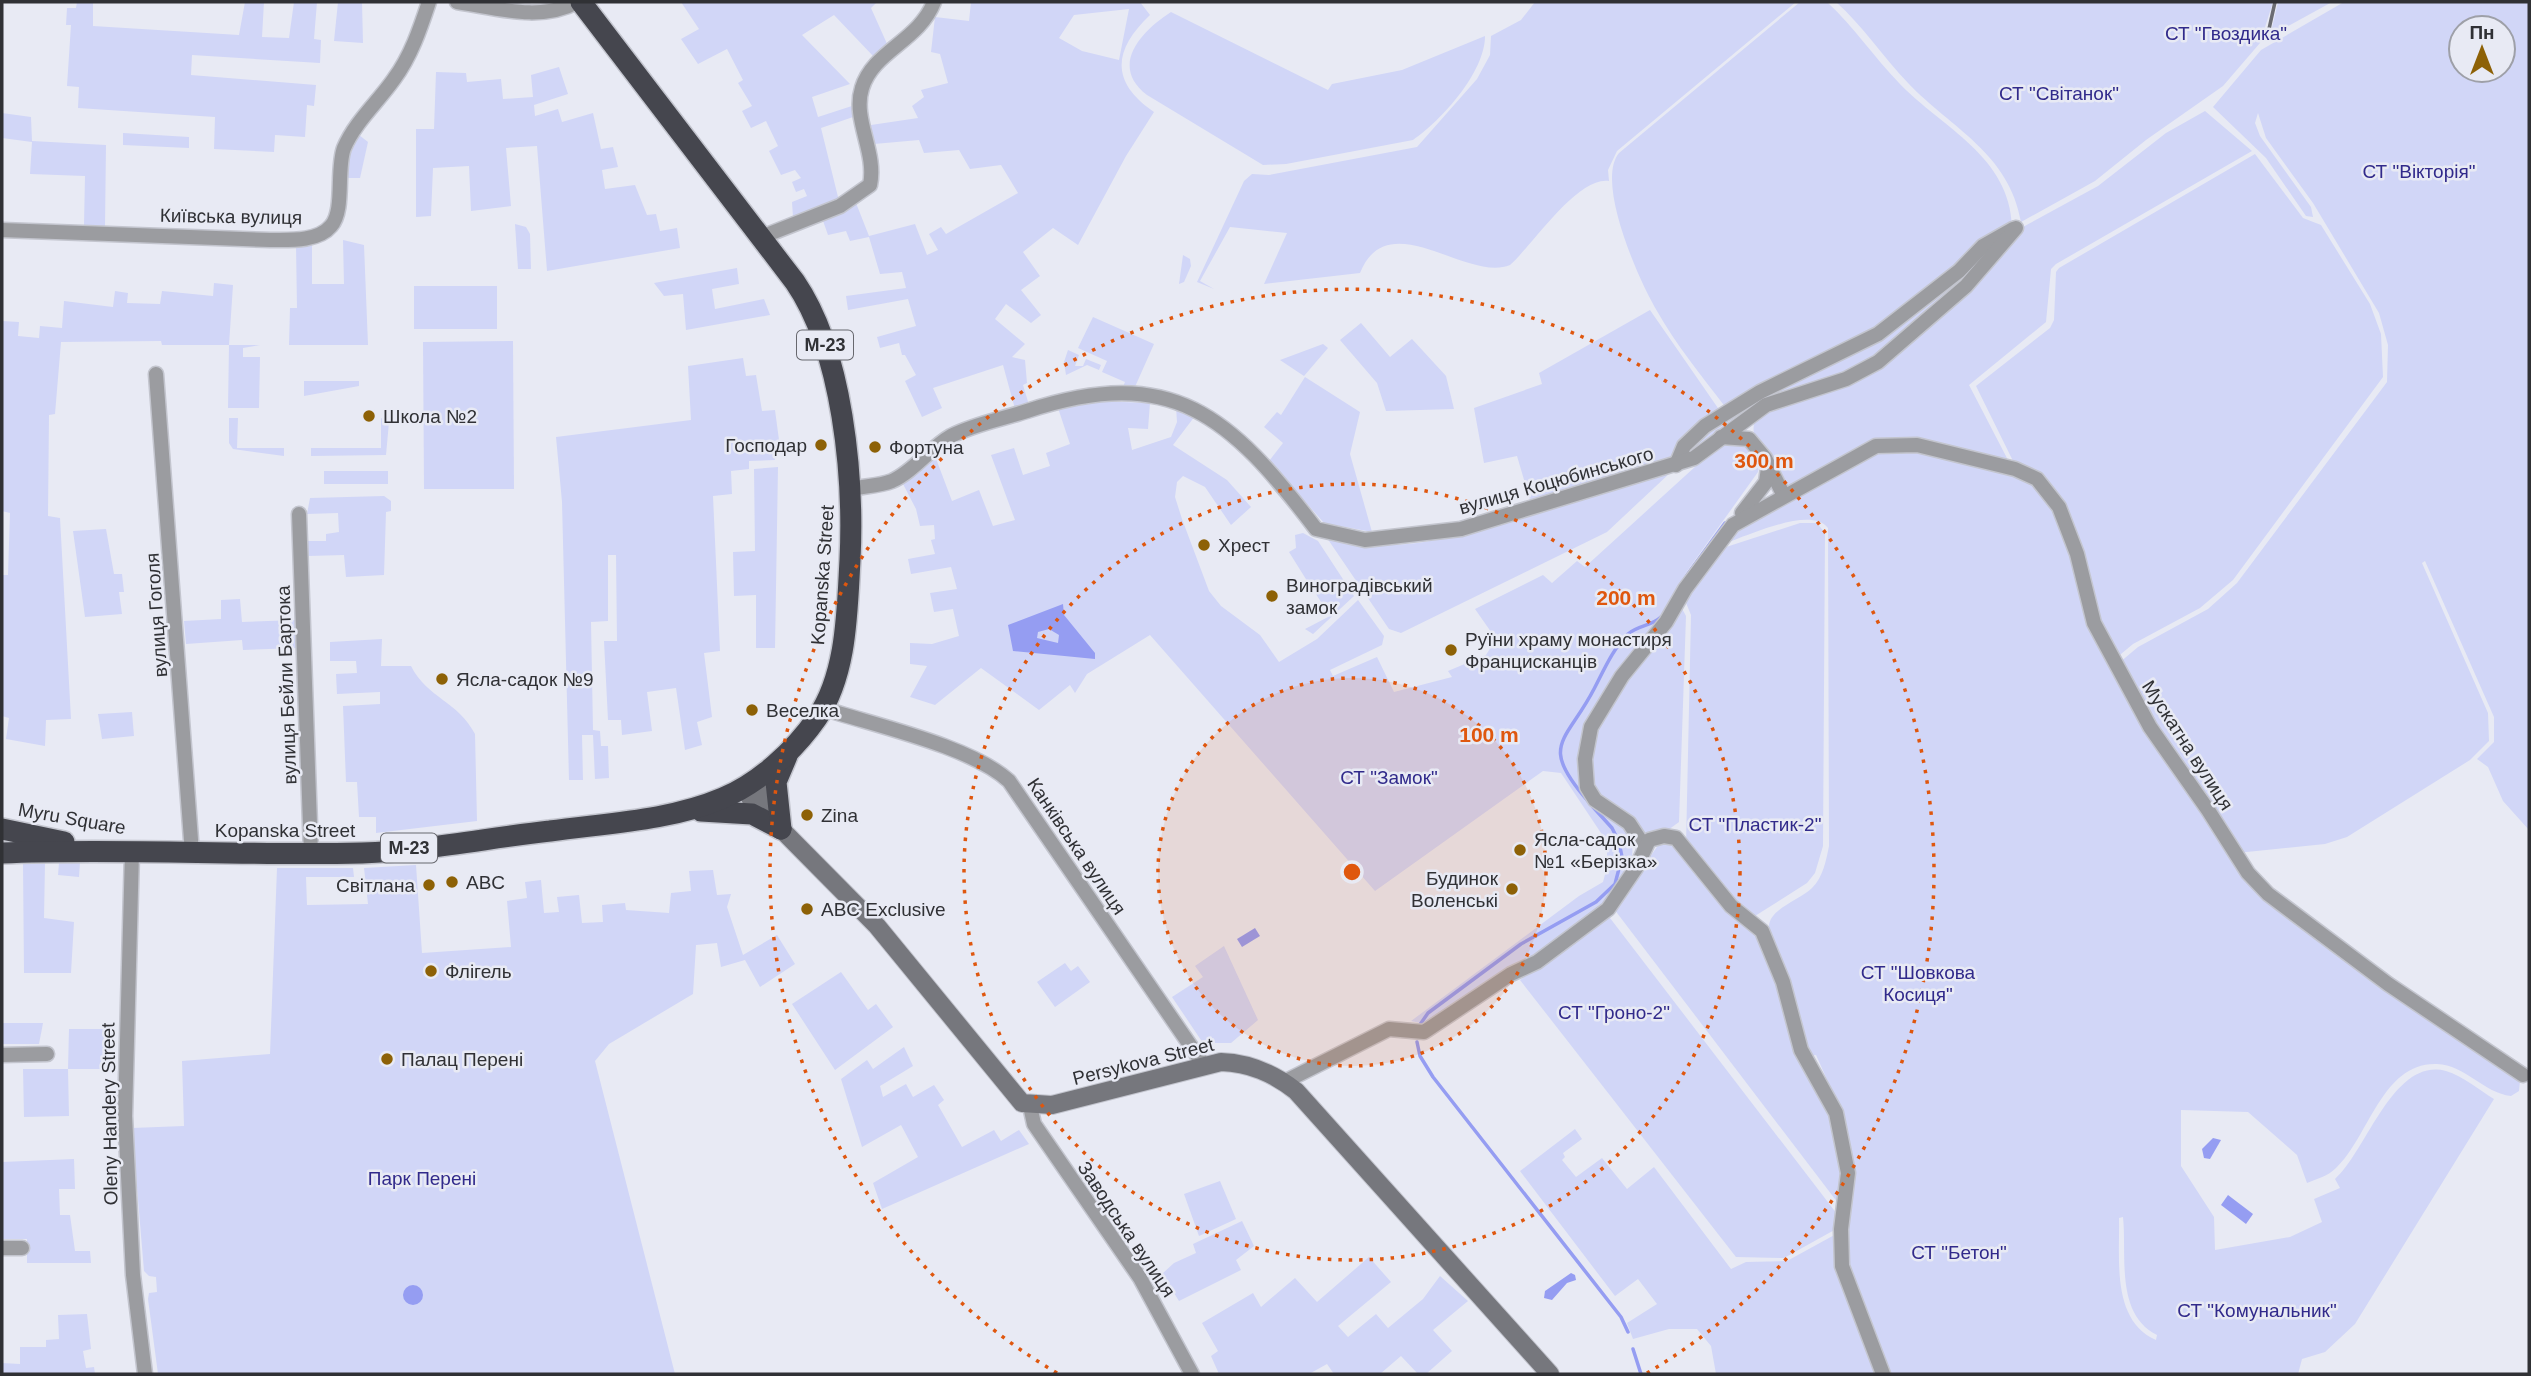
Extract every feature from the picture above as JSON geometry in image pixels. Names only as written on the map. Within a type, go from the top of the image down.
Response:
[{"type":"highway","name":"Kopanska Street","points":[[132,852],[384,851],[685,811],[723,798],[748,784],[790,751],[830,693],[845,627],[850,489],[842,426],[823,338],[805,297],[579,2]]},
{"type":"highway","points":[[781,829],[776,782],[790,751]]},
{"type":"highway","points":[[685,811],[752,814],[781,829]]},
{"type":"highway","name":"Myru Square","points":[[2,829],[132,852]]},
{"type":"highway","name":"Myru Square","points":[[2,853],[132,852]]},
{"type":"main road","points":[[748,784],[747,791],[754,806],[781,829],[877,926],[1014,1095],[1030,1106]]},
{"type":"main road","name":"Persykova Street","points":[[1030,1106],[1052,1105],[1203,1064],[1221,1062],[1247,1065],[1284,1082],[1550,1374]]},
{"type":"street","name":"Київська вулиця","points":[[2,230],[270,240],[303,238],[325,232],[336,219],[340,168],[345,147],[358,125],[404,66],[429,2]]},
{"type":"street","points":[[457,2],[532,13],[556,11],[579,2]]},
{"type":"street","points":[[759,238],[841,206],[870,185],[872,167],[860,107],[861,88],[881,60],[923,24],[934,2]]},
{"type":"street","name":"вулиця Коцюбинського","points":[[850,489],[890,482],[960,432],[1048,403],[1091,394],[1155,395],[1190,405],[1212,418],[1272,474],[1316,528],[1355,539],[1461,529],[1589,488],[1676,465],[1694,458],[1766,405],[1846,379],[1878,362],[1966,286],[2016,228],[1983,246],[1959,271],[1871,338],[1760,392],[1705,426],[1684,446],[1676,465]]},
{"type":"street","name":"вулиця Гоголя","points":[[156,374],[192,853]]},
{"type":"street","points":[[1748,416],[1745,426],[1749,439],[1768,464],[1783,494]]},
{"type":"street","points":[[1719,437],[1749,439]]},
{"type":"street","name":"Мускатна вулиця","points":[[1644,846],[1629,823],[1595,800],[1587,787],[1585,759],[1591,727],[1622,676],[1666,622],[1685,589],[1733,525],[1783,494],[1867,449],[1886,444],[1917,444],[2015,469],[2036,479],[2064,517],[2077,554],[2094,623],[2142,714],[2248,873],[2280,903],[2388,984],[2523,1075]]},
{"type":"street","points":[[1733,525],[1766,482],[1768,464]]},
{"type":"street","name":"вулиця Бейли Бартока","points":[[299,514],[312,853]]},
{"type":"street","name":"Канківська вулиця","points":[[822,708],[966,755],[989,765],[1009,781],[1203,1064]]},
{"type":"street","points":[[1284,1082],[1389,1029],[1424,1032],[1511,974],[1537,962],[1608,909],[1636,868],[1644,846],[1657,837],[1676,838],[1731,906],[1762,931],[1785,989],[1801,1050],[1836,1113],[1847,1173],[1841,1229],[1842,1266],[1883,1374]]},
{"type":"street","name":"Oleny Handery Street","points":[[132,852],[125,1133],[133,1275],[145,1374]]},
{"type":"street","points":[[2,1055],[47,1055]]},
{"type":"street","name":"Заводська вулиця","points":[[1030,1106],[1034,1124],[1140,1278],[1192,1374]]},
{"type":"street","points":[[2,1248],[22,1248]]},
{"type":"green space","points":[[77,2],[93,2],[93,26],[239,35],[245,2],[264,2],[262,37],[289,38],[294,2],[317,2],[314,39],[321,40],[320,63],[192,55],[191,75],[316,85],[314,106],[307,105],[305,137],[275,135],[274,152],[214,149],[215,117],[78,108],[79,87],[67,86],[71,25],[66,25],[67,8],[76,8]]},
{"type":"green space","points":[[338,2],[362,2],[363,43],[334,41]]},
{"type":"green space","points":[[681,2],[877,2],[871,8],[888,46],[874,57],[834,15],[802,35],[850,84],[812,97],[818,117],[855,105],[856,116],[821,128],[839,201],[793,217],[792,202],[807,196],[804,189],[796,192],[792,182],[801,178],[795,170],[781,175],[769,151],[778,146],[766,121],[751,128],[742,111],[752,106],[738,83],[743,80],[727,49],[698,64],[681,39],[699,29]]},
{"type":"green space","points":[[971,2],[1140,2],[1150,15],[1129,41],[1123,53],[1122,65],[1130,89],[1154,112],[1126,156],[1078,245],[1053,228],[1023,252],[1040,276],[1021,290],[1041,315],[1031,323],[1006,304],[995,319],[1025,344],[1012,357],[1025,360],[1027,383],[1023,385],[1029,405],[1015,409],[1003,365],[933,388],[942,408],[922,417],[905,381],[916,375],[905,355],[902,355],[899,343],[880,348],[877,337],[916,326],[908,299],[848,310],[846,296],[906,288],[902,272],[880,274],[869,237],[850,241],[846,231],[828,235],[822,218],[856,203],[869,236],[915,224],[927,255],[938,250],[929,234],[941,227],[946,234],[1018,193],[1001,165],[970,169],[959,150],[924,153],[919,140],[874,144],[871,125],[918,118],[912,106],[924,97],[921,90],[948,83],[940,54],[931,52],[935,17],[969,21]],"holes":[[[1129,9],[1119,60],[1082,51],[1059,38],[1074,15]]]},
{"type":"green space","points":[[1535,2],[1796,2],[1617,151],[1608,170],[1609,181],[1596,182],[1569,200],[1510,265],[1492,268],[1408,244],[1389,245],[1373,253],[1360,273],[1264,284],[1287,233],[1230,227],[1200,281],[1214,289],[1197,282],[1244,181],[1252,174],[1269,175],[1417,147],[1477,79],[1490,55],[1491,36],[1521,20]]},
{"type":"green space","points":[[1800,2],[1827,2],[1899,83],[1971,145],[2000,181],[2008,202],[2012,227],[1881,328],[1726,408],[1672,336],[1640,278],[1622,232],[1616,208],[1612,186],[1613,167],[1619,153]]},
{"type":"green space","name":"СТ \"Світанок\"","points":[[1836,2],[2273,2],[2260,43],[2223,86],[2146,140],[2095,181],[2021,222],[2015,198],[1992,160],[1908,83]]},
{"type":"green space","name":"СТ \"Гвоздика\"","points":[[2278,2],[2332,2],[2270,36]]},
{"type":"green space","name":"СТ \"Вікторія\"","points":[[2344,2],[2529,2],[2529,830],[2503,801],[2488,767],[2477,759],[2494,742],[2494,717],[2425,561],[2422,563],[2488,713],[2489,741],[2470,760],[2347,837],[2325,844],[2237,853],[2158,733],[2119,663],[2138,647],[2208,609],[2237,583],[2387,382],[2388,345],[2379,313],[2313,203],[2266,138],[2258,113],[2255,123],[2260,136],[2311,207],[2313,217],[2306,216],[2266,158],[2213,107],[2261,50]]},
{"type":"green space","points":[[1171,12],[1328,90],[1332,84],[1402,70],[1485,36],[1478,65],[1460,94],[1449,108],[1413,140],[1286,164],[1263,165],[1147,95],[1136,84],[1130,72],[1134,49],[1150,28]]},
{"type":"green space","points":[[559,67],[568,94],[534,105],[535,116],[558,109],[562,122],[593,113],[601,149],[613,147],[618,167],[602,170],[605,189],[635,185],[647,215],[656,214],[660,231],[677,228],[680,248],[547,271],[537,146],[506,148],[511,206],[471,211],[469,166],[433,168],[431,216],[416,217],[416,129],[434,129],[436,72],[466,73],[467,82],[501,79],[503,99],[533,97],[531,75]]},
{"type":"green space","points":[[2205,111],[2252,151],[2056,264],[2051,269],[2046,322],[1969,385],[2009,462],[1897,440],[1785,490],[1756,442],[1754,422],[1759,413],[1847,382],[2021,228],[2098,186],[2166,133]]},
{"type":"green space","points":[[2,113],[31,117],[32,141],[106,145],[105,226],[84,225],[85,176],[30,174],[32,142],[2,138]]},
{"type":"green space","points":[[123,133],[189,137],[189,148],[123,145]]},
{"type":"green space","points":[[359,135],[368,142],[360,178],[345,178],[349,157]]},
{"type":"green space","points":[[2255,154],[2303,218],[2321,225],[2370,304],[2381,334],[2383,377],[2233,580],[2200,608],[2133,644],[2115,659],[2092,613],[2066,518],[2014,463],[1976,386],[2050,328],[2054,320],[2056,272],[2059,268]]},
{"type":"green space","points":[[515,224],[526,227],[530,234],[531,269],[518,269]]},
{"type":"green space","points":[[343,240],[364,245],[368,345],[289,345],[290,308],[297,308],[296,245],[312,244],[312,284],[344,284]]},
{"type":"green space","points":[[1986,248],[1975,273],[1865,367],[1776,398],[1694,453],[1683,453],[1706,427],[1862,345]]},
{"type":"green space","points":[[1183,255],[1190,259],[1191,266],[1184,282],[1179,284]]},
{"type":"green space","points":[[737,268],[739,284],[712,289],[715,309],[764,299],[770,315],[686,330],[683,294],[664,296],[654,283]]},
{"type":"green space","points":[[214,283],[233,285],[229,345],[162,345],[161,341],[61,342],[55,414],[49,415],[48,516],[60,518],[71,719],[46,720],[45,746],[6,739],[9,718],[2,716],[2,575],[8,575],[10,513],[2,511],[2,321],[19,322],[18,336],[39,338],[40,326],[62,328],[64,301],[113,307],[115,291],[128,293],[127,303],[160,304],[162,291],[213,296]]},
{"type":"green space","points":[[414,286],[497,286],[497,329],[414,329]]},
{"type":"green space","points":[[1650,310],[1720,411],[1680,443],[1668,461],[1530,500],[1517,456],[1484,463],[1474,408],[1542,384],[1539,373]]},
{"type":"green space","points":[[1093,317],[1154,344],[1134,389],[1122,389],[1125,382],[1102,372],[1107,361],[1078,348]]},
{"type":"green space","points":[[1361,323],[1390,357],[1412,339],[1446,376],[1454,409],[1386,411],[1377,383],[1340,340]]},
{"type":"green space","points":[[513,341],[514,489],[424,489],[423,342]]},
{"type":"green space","points":[[1323,344],[1328,348],[1304,376],[1280,360]]},
{"type":"green space","points":[[229,345],[260,345],[243,348],[243,357],[260,357],[259,408],[228,408]]},
{"type":"green space","points":[[1068,350],[1079,355],[1075,366],[1083,366],[1086,359],[1101,365],[1099,370],[1087,365],[1066,375],[1064,362]]},
{"type":"green space","points":[[743,358],[746,376],[756,375],[762,411],[775,410],[779,440],[773,441],[775,460],[749,461],[749,469],[731,471],[732,494],[713,496],[720,651],[704,653],[712,717],[697,722],[702,745],[685,750],[676,688],[647,692],[652,731],[622,735],[621,720],[608,720],[604,641],[617,641],[616,555],[608,555],[608,621],[591,622],[593,730],[600,731],[601,746],[608,746],[609,778],[595,779],[593,735],[582,735],[583,780],[569,780],[562,502],[556,437],[691,420],[688,366]]},
{"type":"green space","points":[[1305,377],[1360,412],[1350,454],[1372,532],[1324,523],[1269,461],[1283,443],[1264,427],[1277,412],[1281,415]]},
{"type":"green space","points":[[304,381],[359,381],[359,386],[304,396]]},
{"type":"green space","name":"СТ \"Замок\"","points":[[1093,401],[1150,403],[1148,429],[1128,428],[1132,450],[1171,437],[1177,422],[1176,407],[1195,416],[1173,445],[1227,480],[1251,507],[1231,525],[1205,487],[1183,476],[1177,482],[1175,497],[1209,591],[1221,606],[1260,635],[1279,662],[1317,639],[1358,600],[1384,636],[1382,645],[1330,670],[1333,676],[1377,657],[1394,692],[1452,677],[1448,671],[1486,655],[1496,639],[1475,609],[1543,575],[1552,583],[1577,561],[1585,567],[1719,445],[1746,445],[1760,462],[1758,472],[1685,574],[1687,578],[1665,616],[1618,675],[1579,766],[1617,816],[1632,846],[1629,869],[1613,898],[1566,937],[1520,968],[1425,1024],[1411,1021],[1579,896],[1603,882],[1607,867],[1607,842],[1561,773],[1543,771],[1375,891],[1150,635],[1087,674],[1075,693],[1070,685],[1039,710],[981,668],[935,705],[910,697],[927,666],[910,664],[910,643],[932,644],[959,636],[953,609],[934,612],[930,593],[957,589],[951,567],[911,574],[908,559],[935,554],[931,540],[935,539],[934,525],[920,526],[916,509],[902,482],[935,456],[952,501],[979,490],[993,526],[1015,520],[991,455],[1014,448],[1023,475],[1050,466],[1046,453],[1070,444],[1058,408]]},
{"type":"green space","points":[[229,418],[238,418],[237,448],[284,448],[284,456],[233,449],[229,443]]},
{"type":"green space","points":[[381,418],[389,422],[386,455],[311,456],[311,448],[381,448]]},
{"type":"green space","points":[[1896,445],[2026,476],[2066,527],[2084,604],[2238,867],[2520,1081],[2519,1091],[2511,1096],[2492,1090],[2457,1069],[2437,1064],[2418,1067],[2403,1075],[2390,1088],[2348,1155],[2336,1168],[2307,1183],[2297,1155],[2248,1112],[2181,1110],[2181,1166],[2214,1217],[2215,1250],[2290,1237],[2322,1222],[2314,1199],[2340,1188],[2335,1179],[2347,1166],[2383,1109],[2411,1078],[2427,1070],[2446,1071],[2494,1099],[2355,1324],[2325,1352],[2302,1359],[2298,1374],[1887,1374],[1846,1260],[1850,1146],[1841,1111],[1816,1055],[1809,1056],[1785,969],[1769,929],[1773,916],[1778,911],[1816,884],[1824,869],[1829,846],[1828,528],[1820,522],[1793,521],[1721,545],[1731,531],[1854,458]],"holes":[[[2123,1217],[2124,1266],[2129,1299],[2144,1326],[2157,1335],[2156,1340],[2142,1331],[2131,1318],[2125,1303],[2119,1269],[2119,1218]]]},
{"type":"green space","points":[[778,467],[775,648],[756,648],[756,595],[734,596],[733,552],[755,551],[754,469]]},
{"type":"green space","points":[[324,471],[388,471],[388,484],[324,484]]},
{"type":"green space","points":[[1671,472],[1607,532],[1401,633],[1389,629],[1327,538],[1361,544],[1394,545],[1460,535],[1598,490]]},
{"type":"green space","points":[[384,496],[391,501],[391,511],[386,512],[384,575],[346,577],[344,555],[308,556],[308,541],[326,541],[326,534],[339,532],[338,513],[307,514],[310,498]]},
{"type":"green space","name":"СТ \"Пластик-2\"","points":[[1800,523],[1817,523],[1825,533],[1823,846],[1815,873],[1807,883],[1755,916],[1743,911],[1686,846],[1691,615],[1684,598],[1723,548]]},
{"type":"green space","points":[[106,529],[114,574],[122,574],[124,592],[119,592],[122,614],[85,617],[73,531]]},
{"type":"green space","points":[[1303,533],[1318,541],[1354,596],[1313,634],[1305,629],[1330,616],[1314,591],[1317,588],[1313,582],[1309,584],[1289,552],[1296,548],[1295,535]]},
{"type":"green space","points":[[240,599],[242,622],[297,620],[298,648],[243,650],[242,640],[186,644],[184,621],[221,619],[221,600]]},
{"type":"green space","name":"СТ \"Пластик-2\"","points":[[1680,605],[1686,616],[1679,822],[1668,830],[1644,834],[1603,801],[1589,777],[1600,719]]},
{"type":"green space","points":[[382,639],[381,666],[411,666],[425,685],[460,714],[475,734],[477,821],[376,833],[376,817],[359,817],[357,782],[346,782],[343,706],[380,704],[380,692],[337,694],[336,674],[357,673],[356,661],[330,661],[330,642]]},
{"type":"green space","points":[[132,712],[134,736],[102,739],[98,714]]},
{"type":"green space","name":"СТ \"Гроно-2\"","points":[[1661,841],[1669,841],[1752,924],[1835,1124],[1843,1178],[1838,1203],[1614,909]]},
{"type":"green space","points":[[80,862],[79,877],[58,875],[59,863]]},
{"type":"green space","points":[[45,863],[44,918],[74,922],[71,973],[24,973],[23,864]]},
{"type":"green space","name":"Парк Перені","points":[[416,865],[422,953],[511,947],[507,901],[527,898],[525,882],[541,880],[544,913],[559,912],[557,897],[579,895],[582,923],[603,922],[602,905],[625,903],[626,910],[669,913],[671,893],[691,891],[689,871],[713,870],[717,895],[731,894],[727,907],[743,955],[777,935],[795,964],[760,987],[745,960],[721,967],[717,943],[696,945],[693,994],[609,1044],[595,1061],[675,1374],[158,1374],[148,1299],[149,1293],[157,1292],[156,1277],[149,1276],[144,1271],[132,1128],[184,1126],[182,1061],[270,1054],[277,868],[353,868],[354,877],[306,877],[307,905],[368,904],[364,868]]},
{"type":"green space","name":"СТ \"Гроно-2\"","points":[[1604,918],[1610,918],[1837,1214],[1838,1228],[1784,1258],[1736,1257],[1520,980]]},
{"type":"green space","points":[[1224,946],[1258,1020],[1231,1043],[1203,1043],[1172,997],[1203,977],[1195,966]]},
{"type":"green space","points":[[1065,963],[1071,971],[1078,966],[1090,982],[1055,1007],[1037,982]]},
{"type":"green space","points":[[841,972],[868,1010],[876,1004],[893,1027],[835,1070],[792,1004]]},
{"type":"green space","points":[[2,1023],[43,1023],[39,1044],[2,1044]]},
{"type":"green space","points":[[69,1029],[115,1029],[115,1069],[68,1069]]},
{"type":"green space","points":[[904,1047],[913,1066],[880,1086],[883,1097],[906,1084],[913,1097],[934,1085],[944,1100],[938,1105],[962,1147],[994,1130],[1001,1141],[1019,1130],[1029,1144],[882,1209],[873,1183],[918,1157],[901,1125],[862,1147],[841,1079],[867,1060],[873,1069]]},
{"type":"green space","points":[[23,1069],[68,1069],[69,1116],[24,1117]]},
{"type":"green space","points":[[1575,1129],[1582,1139],[1563,1153],[1565,1157],[1562,1160],[1576,1177],[1602,1158],[1627,1189],[1654,1167],[1731,1269],[1746,1262],[1787,1261],[1838,1233],[1880,1374],[1716,1374],[1711,1346],[1697,1329],[1669,1329],[1633,1339],[1627,1323],[1657,1304],[1638,1279],[1615,1296],[1520,1171]]},
{"type":"green space","points":[[74,1159],[75,1189],[59,1189],[60,1215],[70,1215],[75,1251],[90,1251],[91,1263],[27,1263],[27,1239],[2,1239],[2,1162]]},
{"type":"green space","points":[[1220,1181],[1236,1219],[1199,1236],[1184,1194]]},
{"type":"green space","points":[[1242,1221],[1254,1246],[1236,1260],[1241,1270],[1179,1301],[1162,1274],[1174,1263],[1196,1253],[1193,1244]]},
{"type":"green space","points":[[1369,1257],[1391,1282],[1338,1326],[1348,1337],[1376,1314],[1388,1328],[1423,1299],[1440,1276],[1468,1301],[1433,1330],[1452,1351],[1426,1374],[1418,1374],[1401,1356],[1380,1374],[1334,1374],[1327,1364],[1309,1374],[1219,1374],[1211,1356],[1218,1351],[1202,1323],[1253,1293],[1261,1307],[1295,1278],[1317,1302]]},
{"type":"green space","points":[[87,1314],[91,1349],[83,1351],[86,1368],[94,1367],[95,1374],[2,1374],[2,1363],[20,1364],[20,1347],[46,1347],[46,1340],[59,1339],[58,1315]]},
{"type":"water","points":[[1063,604],[1064,615],[1095,653],[1095,659],[1013,651],[1008,625]],"holes":[[[1049,629],[1059,635],[1058,643],[1037,638],[1038,632]]]},
{"type":"water","points":[[1255,928],[1260,936],[1242,947],[1237,939]]},
{"type":"water","points":[[2213,1138],[2221,1140],[2210,1159],[2204,1158],[2202,1149]]},
{"type":"water","points":[[2228,1195],[2253,1214],[2246,1224],[2221,1205]]},
{"type":"water","points":[[1571,1273],[1576,1280],[1567,1283],[1552,1300],[1544,1298],[1545,1291]]},
{"type":"water","points":[[413,1285],[420,1288],[423,1295],[420,1302],[413,1305],[406,1302],[403,1295],[406,1288]]},
{"type":"waterway","points":[[1687,575],[1725,523]]},
{"type":"waterway","points":[[1588,801],[1564,767],[1562,744],[1622,640],[1632,631],[1661,617]]},
{"type":"waterway","points":[[1419,1026],[1428,1013],[1521,944],[1596,902],[1615,884],[1622,857],[1619,842],[1612,828],[1593,807]]},
{"type":"waterway","points":[[1417,1042],[1420,1056],[1433,1077],[1621,1317],[1628,1332]]},
{"type":"waterway","points":[[1633,1349],[1641,1374]]},
{"type":"railway","points":[[2267,38],[2275,2]]},
{"type":"place","name":"Школа №2","points":[[369,416]]},
{"type":"place","name":"Господар","points":[[821,445]]},
{"type":"place","name":"Фортуна","points":[[875,447]]},
{"type":"place","name":"Хрест","points":[[1204,545]]},
{"type":"place","name":"Виноградівський замок","points":[[1272,596]]},
{"type":"place","name":"Руїни храму монастиря Францисканців","points":[[1451,650]]},
{"type":"place","name":"Ясла-садок №9","points":[[442,679]]},
{"type":"place","name":"Веселка","points":[[752,710]]},
{"type":"place","name":"Zina","points":[[807,815]]},
{"type":"place","name":"Ясла-садок №1 «Берізка»","points":[[1520,850]]},
{"type":"place","name":"ABC","points":[[452,882]]},
{"type":"place","name":"Світлана","points":[[429,885]]},
{"type":"place","name":"Будинок Воленські","points":[[1512,889]]},
{"type":"place","name":"ABC Exclusive","points":[[807,909]]},
{"type":"place","name":"Флігель","points":[[431,971]]},
{"type":"place","name":"Палац Перені","points":[[387,1059]]},
{"type":"park label","name":"СТ \"Шовкова Косиця\"","points":[[1918,983]]},
{"type":"park label","name":"СТ \"Бетон\"","points":[[1959,1252]]},
{"type":"park label","name":"СТ \"Комунальник\"","points":[[2257,1310]]}]
